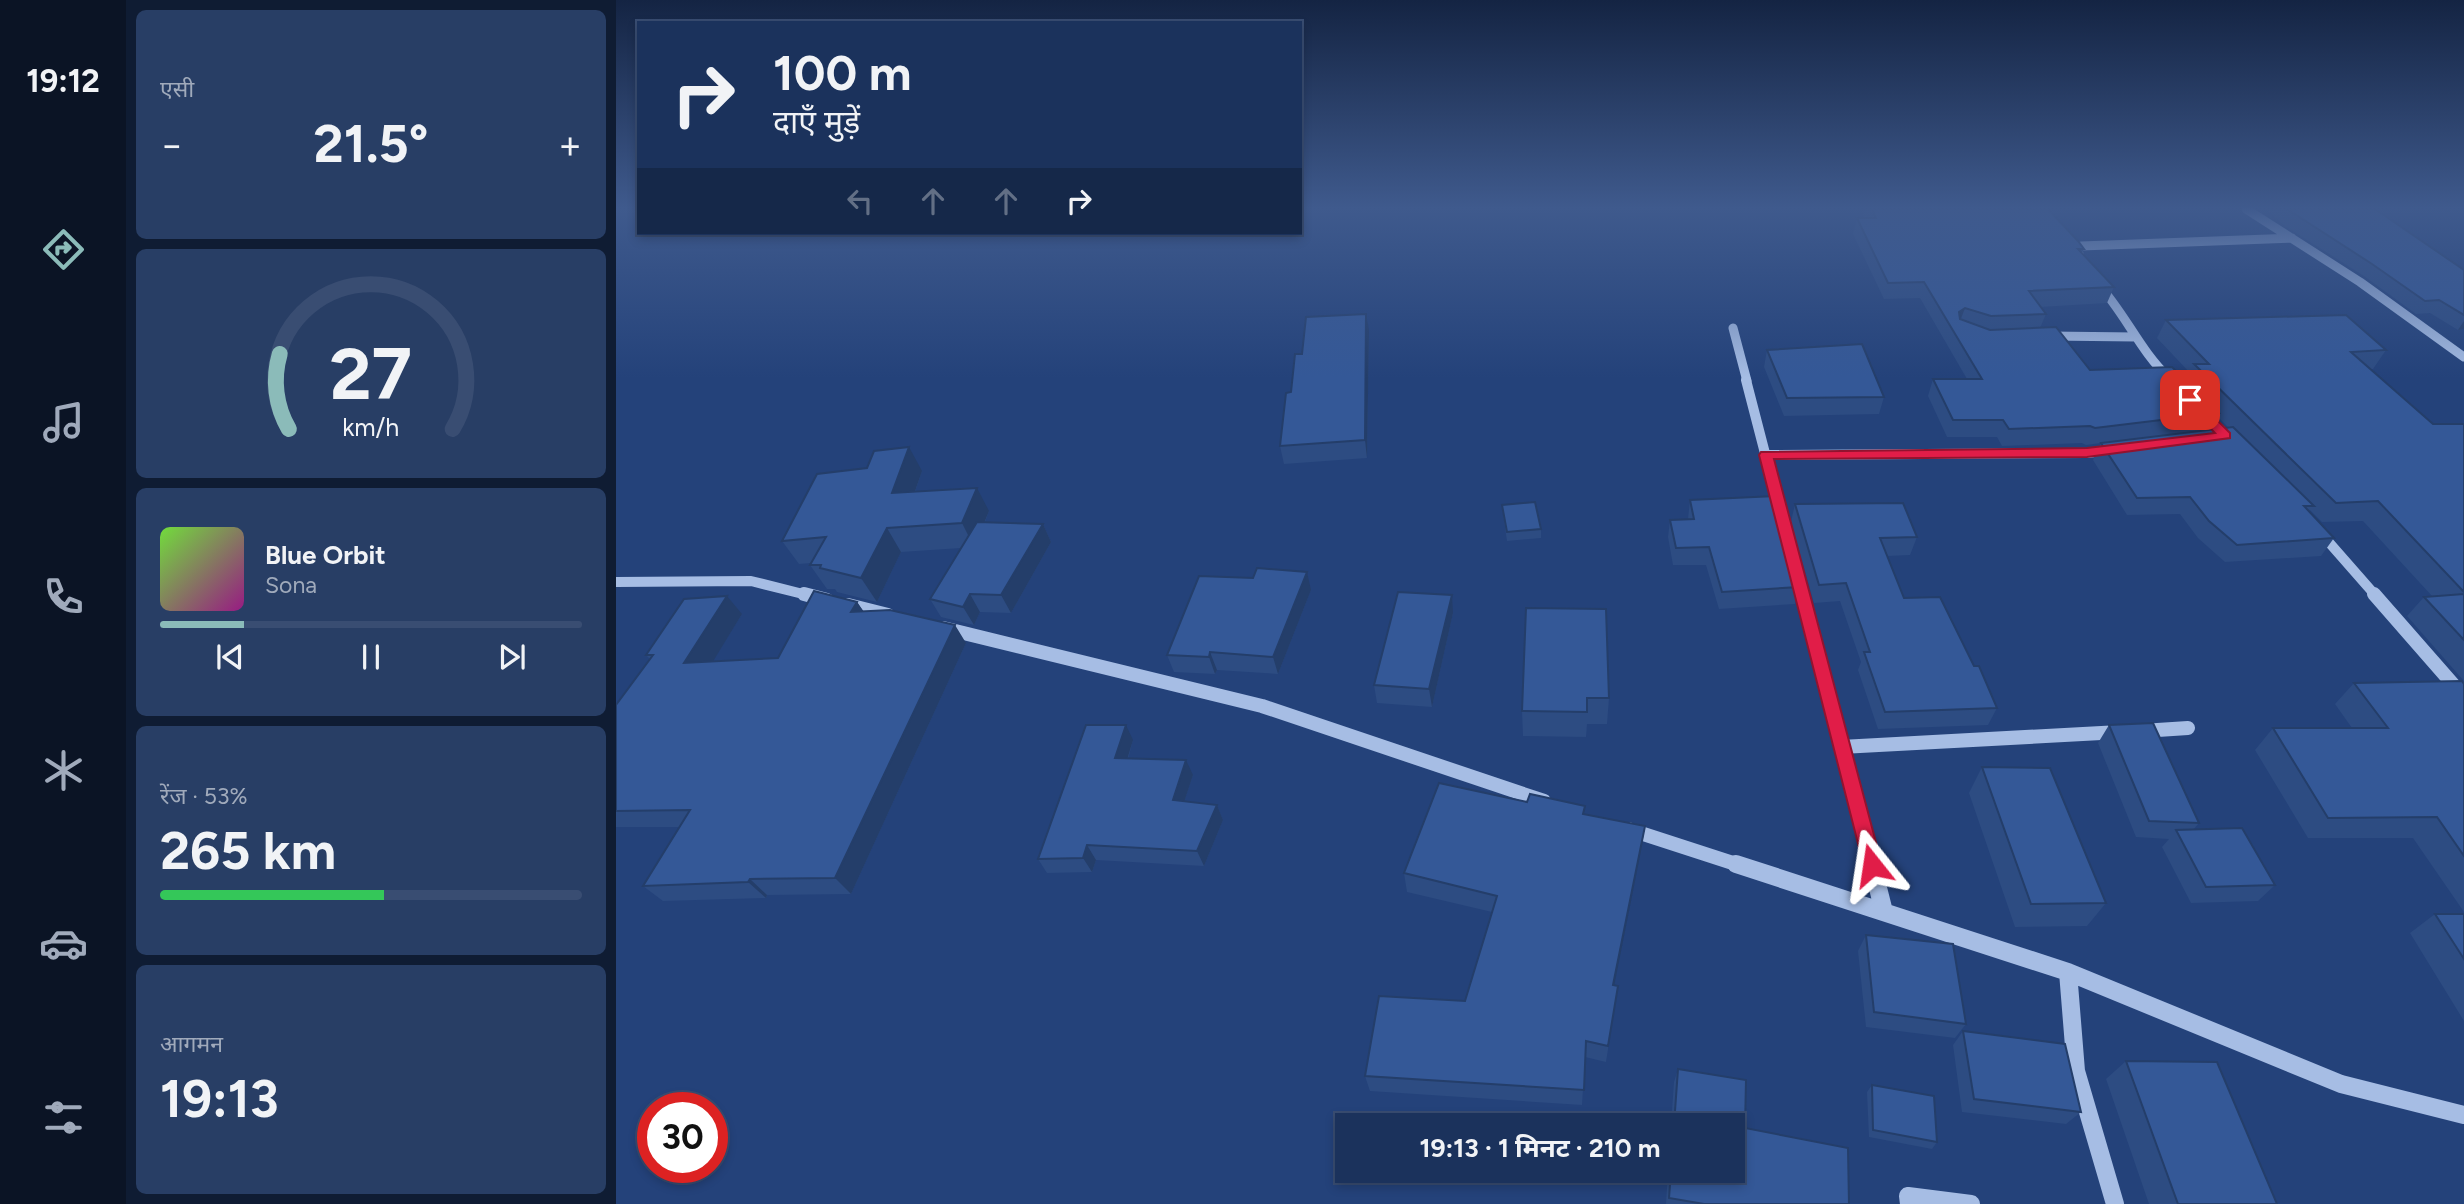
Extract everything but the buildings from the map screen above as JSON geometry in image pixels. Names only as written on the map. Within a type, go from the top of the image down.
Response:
[{"type":"street","points":[[2087,265],[2099,286],[2114,301],[2154,364],[2181,391]]},
{"type":"street","points":[[2334,265],[2464,357]]},
{"type":"street","points":[[1733,328],[1884,912]]},
{"type":"street","points":[[2039,336],[2136,337]]},
{"type":"street","points":[[2190,400],[2235,445]]},
{"type":"street","points":[[2213,437],[2226,436]]},
{"type":"street","points":[[1766,455],[2087,453],[2124,448]]},
{"type":"street","points":[[2308,519],[2464,697]]},
{"type":"street","points":[[616,582],[751,581],[899,617]]},
{"type":"street","points":[[926,624],[1262,706],[1557,805]]},
{"type":"street","points":[[1841,747],[2188,728]]},
{"type":"street","points":[[1608,822],[2067,972],[2341,1084],[2464,1115]]},
{"type":"street","points":[[2067,972],[2076,1071],[2115,1204]]},
{"type":"street","points":[[1909,1204],[1908,1196],[1971,1204]]},
{"type":"route","points":[[1872,865],[1766,455],[2087,453],[2226,436],[2190,400]]}]
